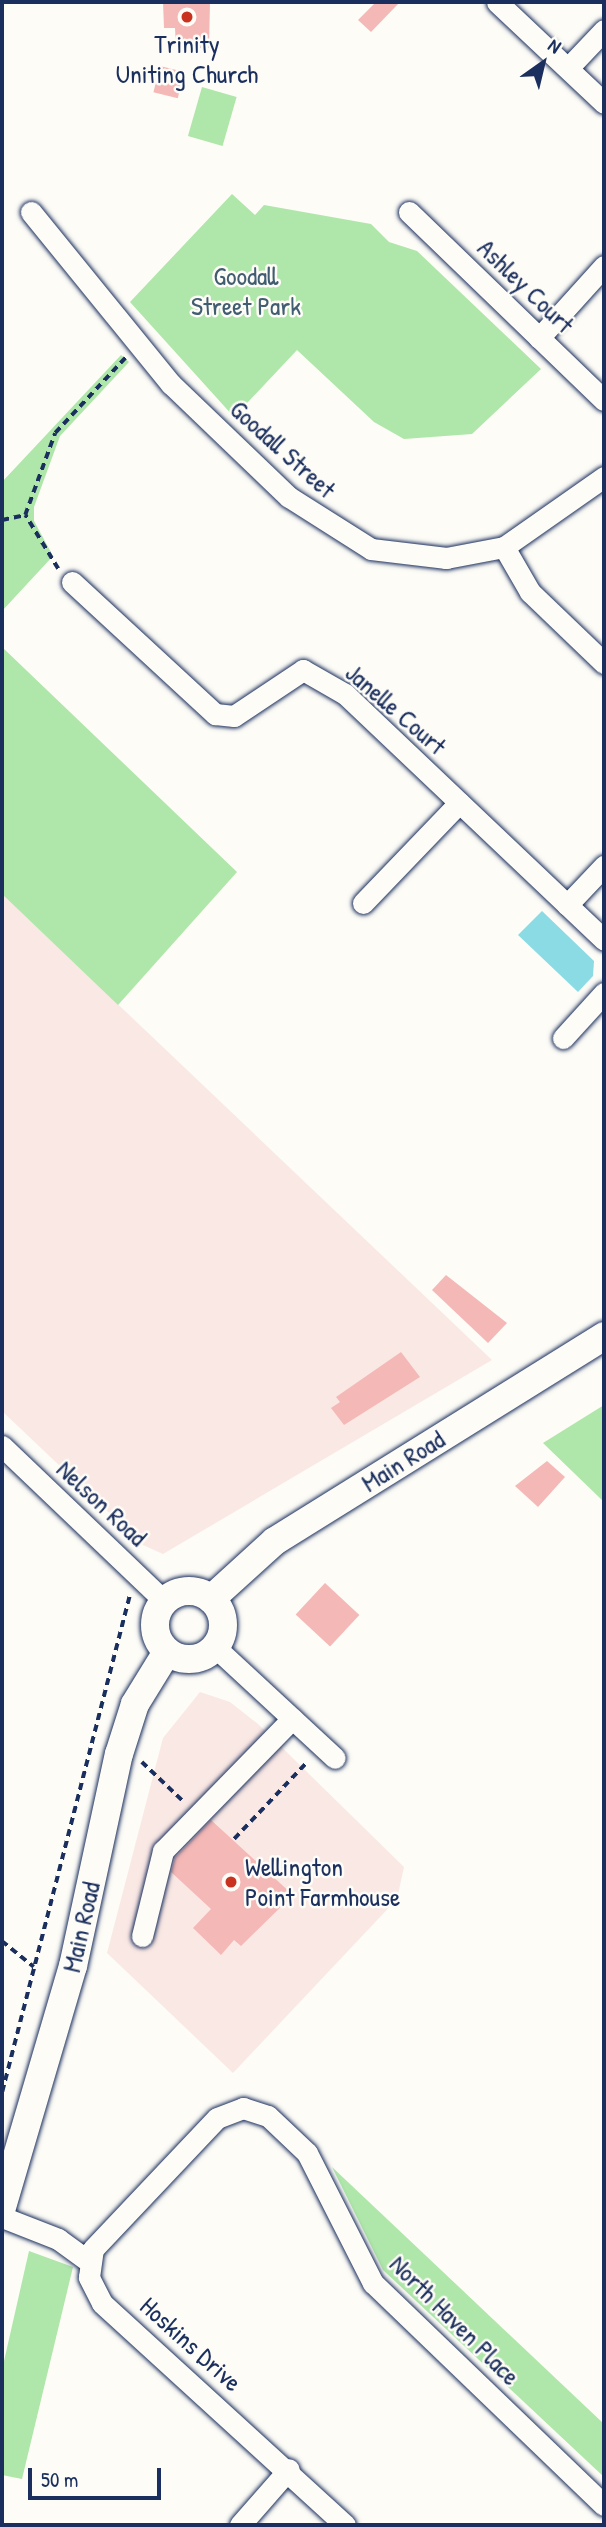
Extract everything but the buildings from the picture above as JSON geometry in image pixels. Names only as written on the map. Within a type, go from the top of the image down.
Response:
[{"type":"main road","name":"Main Road","points":[[211,1599],[275,1541],[604,1336]]},
{"type":"main road","points":[[192,1590],[211,1599],[223,1628],[215,1647],[197,1658],[167,1652],[154,1622],[164,1601],[192,1590]]},
{"type":"main road","name":"Main Road","points":[[2,2207],[73,1966],[119,1754],[135,1704],[167,1652]]},
{"type":"street","points":[[497,2],[604,103]]},
{"type":"street","points":[[568,68],[604,30]]},
{"type":"street","name":"Goodall Street","points":[[31,212],[136,345],[289,497],[327,526],[371,549],[411,556],[446,558],[504,547],[604,477]]},
{"type":"street","name":"Ashley Court","points":[[409,212],[604,400]]},
{"type":"street","points":[[539,338],[604,266]]},
{"type":"street","points":[[504,547],[530,593],[604,663]]},
{"type":"street","name":"Janelle Court","points":[[72,582],[215,714],[234,716],[303,670],[345,694],[604,940]]},
{"type":"street","points":[[363,903],[459,803]]},
{"type":"street","points":[[568,905],[604,866]]},
{"type":"street","points":[[563,1038],[604,993]]},
{"type":"street","name":"Nelson Road","points":[[2,1446],[164,1601]]},
{"type":"street","points":[[215,1647],[335,1758]]},
{"type":"street","points":[[142,1936],[163,1852],[292,1719]]},
{"type":"street","name":"North Haven Place","points":[[88,2261],[217,2118],[243,2108],[268,2116],[307,2153],[373,2283],[604,2505]]},
{"type":"street","points":[[2,2217],[58,2239],[88,2261]]},
{"type":"street","name":"Hoskins Drive","points":[[88,2261],[102,2303],[289,2469],[345,2525]]},
{"type":"street","points":[[240,2525],[289,2469]]},
{"type":"path","points":[[72,582],[53,564],[25,515],[55,433],[136,345]]},
{"type":"path","points":[[2,520],[25,515]]},
{"type":"path","points":[[2,2092],[93,1720],[126,1627],[128,1595]]},
{"type":"path","points":[[142,1762],[198,1815]]},
{"type":"path","points":[[234,1839],[307,1762]]},
{"type":"path","points":[[2,1941],[34,1967]]},
{"type":"shaded area","points":[[2,894],[492,1360],[163,1554],[143,1545],[2,1411]]},
{"type":"shaded area","points":[[200,1692],[230,1702],[258,1724],[404,1867],[397,1899],[233,2073],[107,1953],[163,1738]]},
{"type":"green space","points":[[202,87],[237,97],[223,146],[188,136]]},
{"type":"green space","name":"Goodall Street Park","points":[[232,194],[255,215],[264,205],[371,224],[389,242],[417,251],[541,369],[472,434],[404,439],[374,422],[297,350],[234,417],[130,302]]},
{"type":"green space","points":[[121,355],[129,362],[60,436],[34,507],[34,521],[53,556],[2,611],[2,482]]},
{"type":"green space","points":[[2,647],[237,872],[118,1005],[2,894]]},
{"type":"green space","points":[[604,1405],[604,1502],[543,1443]]},
{"type":"green space","points":[[332,2167],[604,2424],[604,2477],[383,2270]]},
{"type":"green space","points":[[29,2251],[73,2267],[22,2479],[2,2475],[2,2370]]},
{"type":"water","points":[[542,911],[594,961],[593,976],[578,992],[518,935]]},
{"type":"place","name":"Trinity Uniting Church","points":[[187,17]]},
{"type":"place","name":"Wellington Point Farmhouse","points":[[231,1882]]}]
